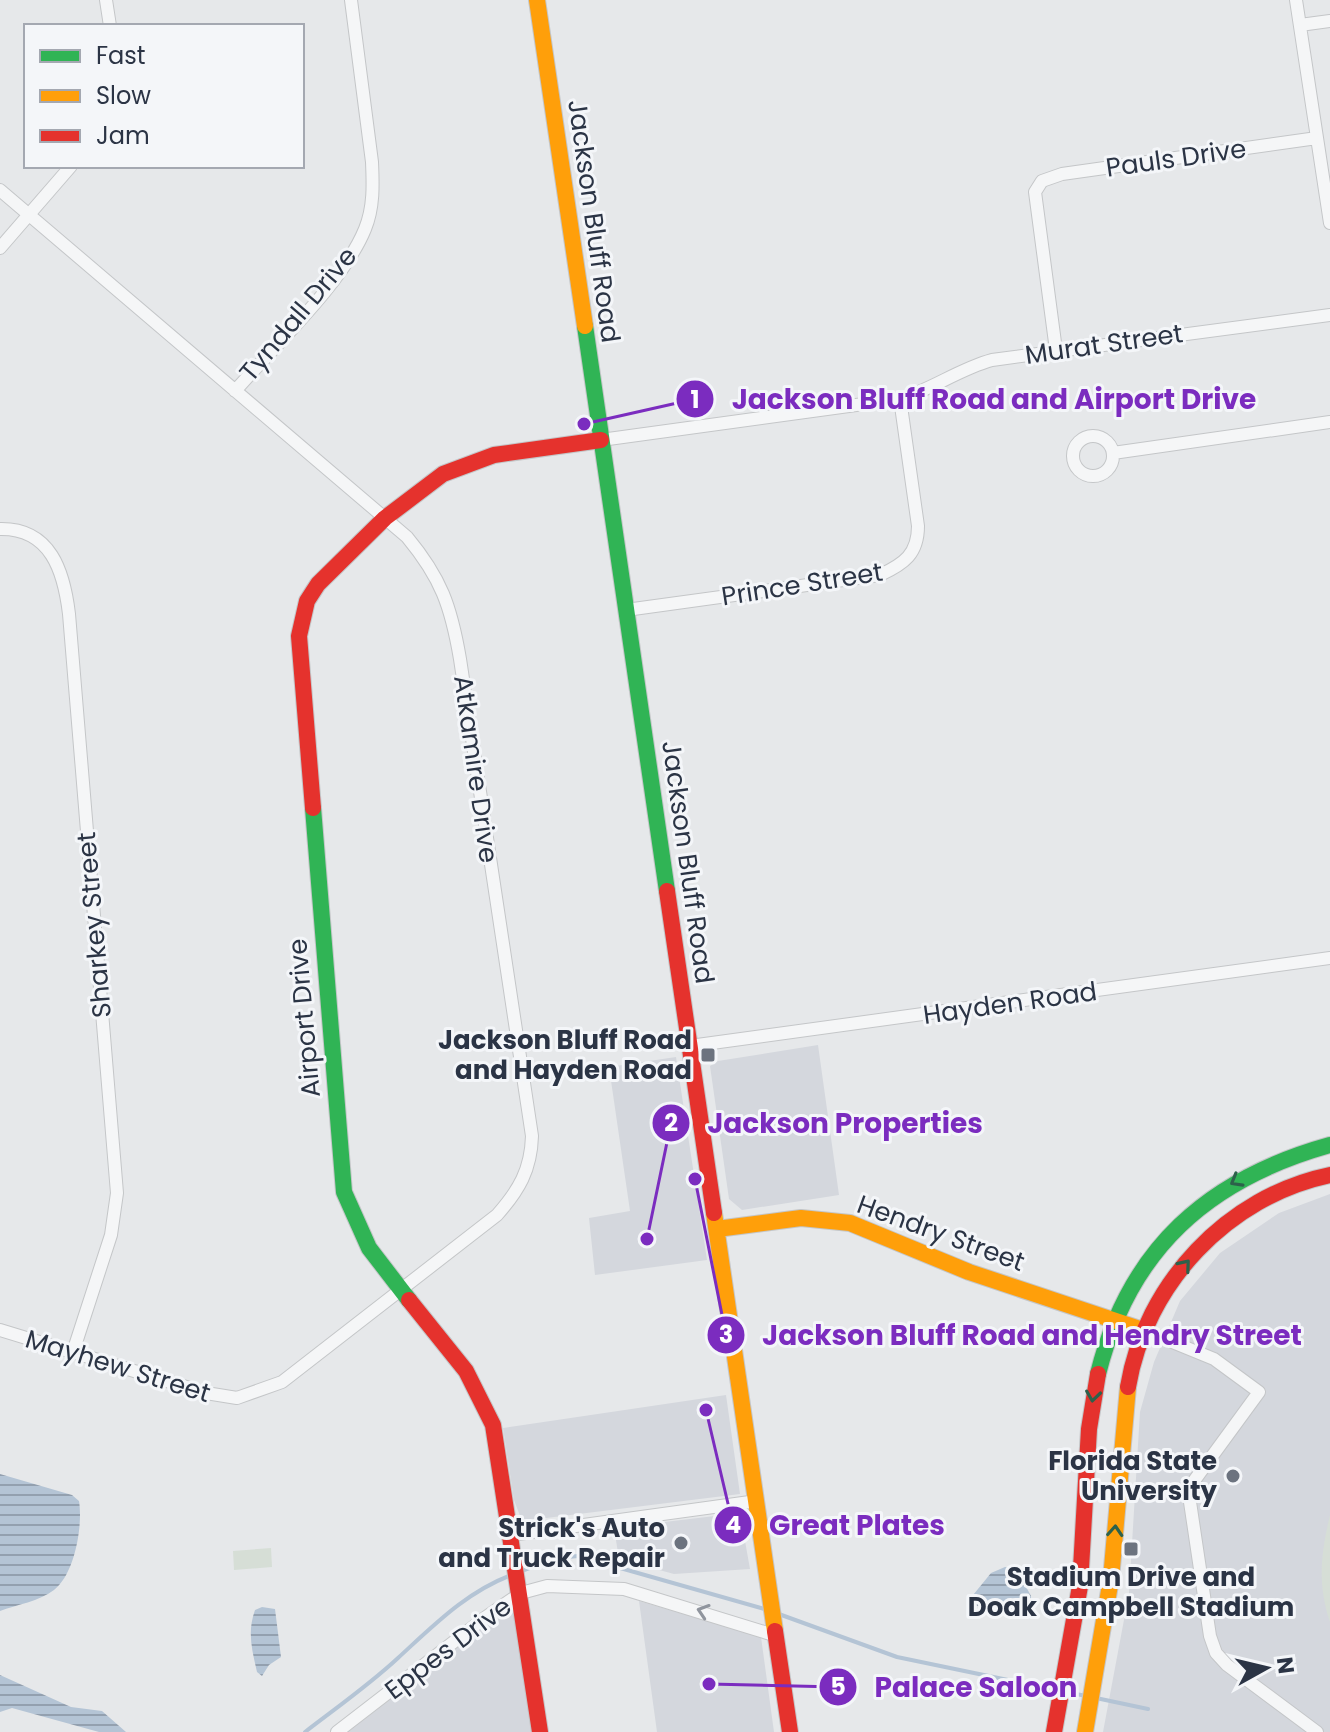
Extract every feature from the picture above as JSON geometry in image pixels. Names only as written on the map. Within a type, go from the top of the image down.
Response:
[{"type":"street","points":[[106,0],[110,24]]},
{"type":"street","name":"Tyndall Drive","points":[[235,391],[334,278],[366,227],[373,189],[372,162],[351,0]]},
{"type":"street","name":"Jackson Bluff Road","points":[[537,0],[790,1732]]},
{"type":"street","points":[[1296,0],[1317,138],[1324,152],[1330,223]]},
{"type":"street","points":[[1300,25],[1330,21]]},
{"type":"street","name":"Pauls Drive","points":[[1056,350],[1038,224],[1038,186],[1062,174],[1317,138]]},
{"type":"street","points":[[0,248],[69,168]]},
{"type":"street","name":"Atkamire Drive","points":[[0,190],[407,537],[428,562],[447,597],[453,618],[532,1136],[531,1155],[520,1189],[497,1215],[282,1382],[237,1398]]},
{"type":"street","name":"Murat Street","points":[[601,440],[900,399],[919,393],[972,365],[1056,350],[1330,315]]},
{"type":"street","name":"Prince Street","points":[[626,610],[880,575],[907,559],[918,542],[918,526],[900,399]]},
{"type":"street","points":[[1113,453],[1330,422]]},
{"type":"street","name":"Airport Drive","points":[[540,1732],[495,1435],[485,1403],[468,1375],[356,1228],[344,1192],[299,636],[307,601],[318,584],[418,491],[460,466],[601,440]]},
{"type":"street","name":"Sharkey Street","points":[[0,529],[36,538],[54,554],[66,587],[69,614],[117,1193],[111,1235],[73,1352]]},
{"type":"street","name":"Hayden Road","points":[[690,1046],[1330,958]]},
{"type":"street","points":[[1055,1729],[1081,1570],[1093,1397],[1099,1362],[1113,1321],[1148,1258],[1201,1204],[1269,1163],[1330,1145]]},
{"type":"street","points":[[1085,1732],[1111,1581],[1122,1407],[1129,1371],[1143,1330],[1173,1279],[1218,1231],[1274,1194],[1330,1175]]},
{"type":"street","name":"Hendry Street","points":[[717,1229],[801,1218],[850,1223],[969,1272],[1143,1330]]},
{"type":"street","name":"Mayhew Street","points":[[0,1330],[206,1393],[237,1398]]},
{"type":"street","points":[[1143,1330],[1214,1359],[1259,1392],[1194,1478],[1190,1492],[1210,1636],[1216,1653],[1227,1665],[1317,1732]]},
{"type":"street","points":[[511,1535],[757,1501]]},
{"type":"street","points":[[520,1588],[568,1584],[624,1589],[777,1633]]},
{"type":"street","name":"Eppes Drive","points":[[337,1732],[520,1588]]},
{"type":"shaded area","points":[[818,1045],[839,1195],[742,1210],[729,1199],[710,1066],[718,1061]]},
{"type":"shaded area","points":[[676,1057],[707,1260],[595,1275],[589,1218],[630,1211],[609,1067]]},
{"type":"shaded area","name":"Florida State University","points":[[1330,1194],[1330,1732],[1103,1732],[1129,1593],[1140,1412],[1154,1362],[1180,1301],[1220,1253],[1279,1213]]},
{"type":"shaded area","points":[[726,1395],[740,1494],[522,1521],[514,1500],[503,1428]]},
{"type":"shaded area","name":"Strick's Auto and Truck Repair","points":[[740,1513],[750,1569],[674,1574],[619,1559],[614,1528]]},
{"type":"shaded area","points":[[1330,1515],[1330,1622],[1323,1595],[1322,1568]]},
{"type":"shaded area","points":[[271,1548],[272,1567],[234,1570],[233,1551]]},
{"type":"shaded area","points":[[639,1601],[761,1637],[774,1732],[657,1732]]},
{"type":"shaded area","points":[[510,1611],[517,1618],[532,1732],[348,1732],[503,1612]]},
{"type":"water","points":[[0,1474],[72,1495],[79,1501],[80,1511],[76,1548],[61,1583],[42,1597],[0,1611]]},
{"type":"water","points":[[1005,1567],[1016,1568],[1031,1596],[1031,1614],[972,1605],[969,1600],[991,1573]]},
{"type":"water","points":[[262,1607],[275,1609],[281,1657],[269,1665],[262,1676],[257,1672],[251,1633],[255,1610]]},
{"type":"water","points":[[0,1675],[71,1707],[102,1711],[126,1732],[99,1732],[12,1708],[0,1712]]},
{"type":"waterway","points":[[522,1571],[557,1558],[578,1556],[768,1610]]},
{"type":"waterway","points":[[305,1732],[376,1678],[452,1610],[481,1590],[514,1574]]},
{"type":"waterway","points":[[776,1613],[897,1657],[1056,1690]]},
{"type":"waterway","points":[[1064,1692],[1087,1696]]},
{"type":"waterway","points":[[1096,1698],[1148,1709]]},
{"type":"traffic: fast","points":[[585,326],[667,891]]},
{"type":"traffic: fast","points":[[313,808],[344,1192],[369,1248],[409,1300]]},
{"type":"traffic: fast","points":[[1098,1374],[1112,1330],[1130,1290],[1153,1256],[1180,1225],[1211,1199],[1247,1178],[1286,1159],[1330,1145]]},
{"type":"traffic: slow","points":[[537,0],[585,326]]},
{"type":"traffic: slow","points":[[714,1213],[775,1631]]},
{"type":"traffic: slow","points":[[717,1229],[801,1218],[850,1223],[969,1272],[1143,1330]]},
{"type":"traffic: slow","points":[[1085,1732],[1111,1579],[1128,1387]]},
{"type":"traffic: jam","points":[[313,808],[299,636],[307,601],[318,584],[385,518],[443,474],[494,455],[601,440]]},
{"type":"traffic: jam","points":[[667,891],[714,1213]]},
{"type":"traffic: jam","points":[[1128,1387],[1137,1349],[1152,1313],[1172,1280],[1197,1250],[1226,1224],[1258,1202],[1293,1186],[1330,1175]]},
{"type":"traffic: jam","points":[[409,1300],[466,1371],[493,1425],[540,1732]]},
{"type":"traffic: jam","points":[[1054,1732],[1080,1586],[1089,1429],[1098,1374]]},
{"type":"traffic: jam","points":[[775,1631],[790,1732]]},
{"type":"place","name":"Jackson Bluff Road and Airport Drive","points":[[584,424]]},
{"type":"place","name":"Jackson Bluff Road and Hayden Road","points":[[708,1055]]},
{"type":"place","name":"Jackson Bluff Road and Hendry Street","points":[[695,1179]]},
{"type":"place","name":"Jackson Properties","points":[[647,1239]]},
{"type":"place","name":"Great Plates","points":[[706,1410]]},
{"type":"place","name":"Florida State University","points":[[1233,1476]]},
{"type":"place","name":"Strick's Auto and Truck Repair","points":[[681,1543]]},
{"type":"place","name":"Stadium Drive and Doak Campbell Stadium","points":[[1131,1549]]},
{"type":"place","name":"Palace Saloon","points":[[709,1684]]}]
